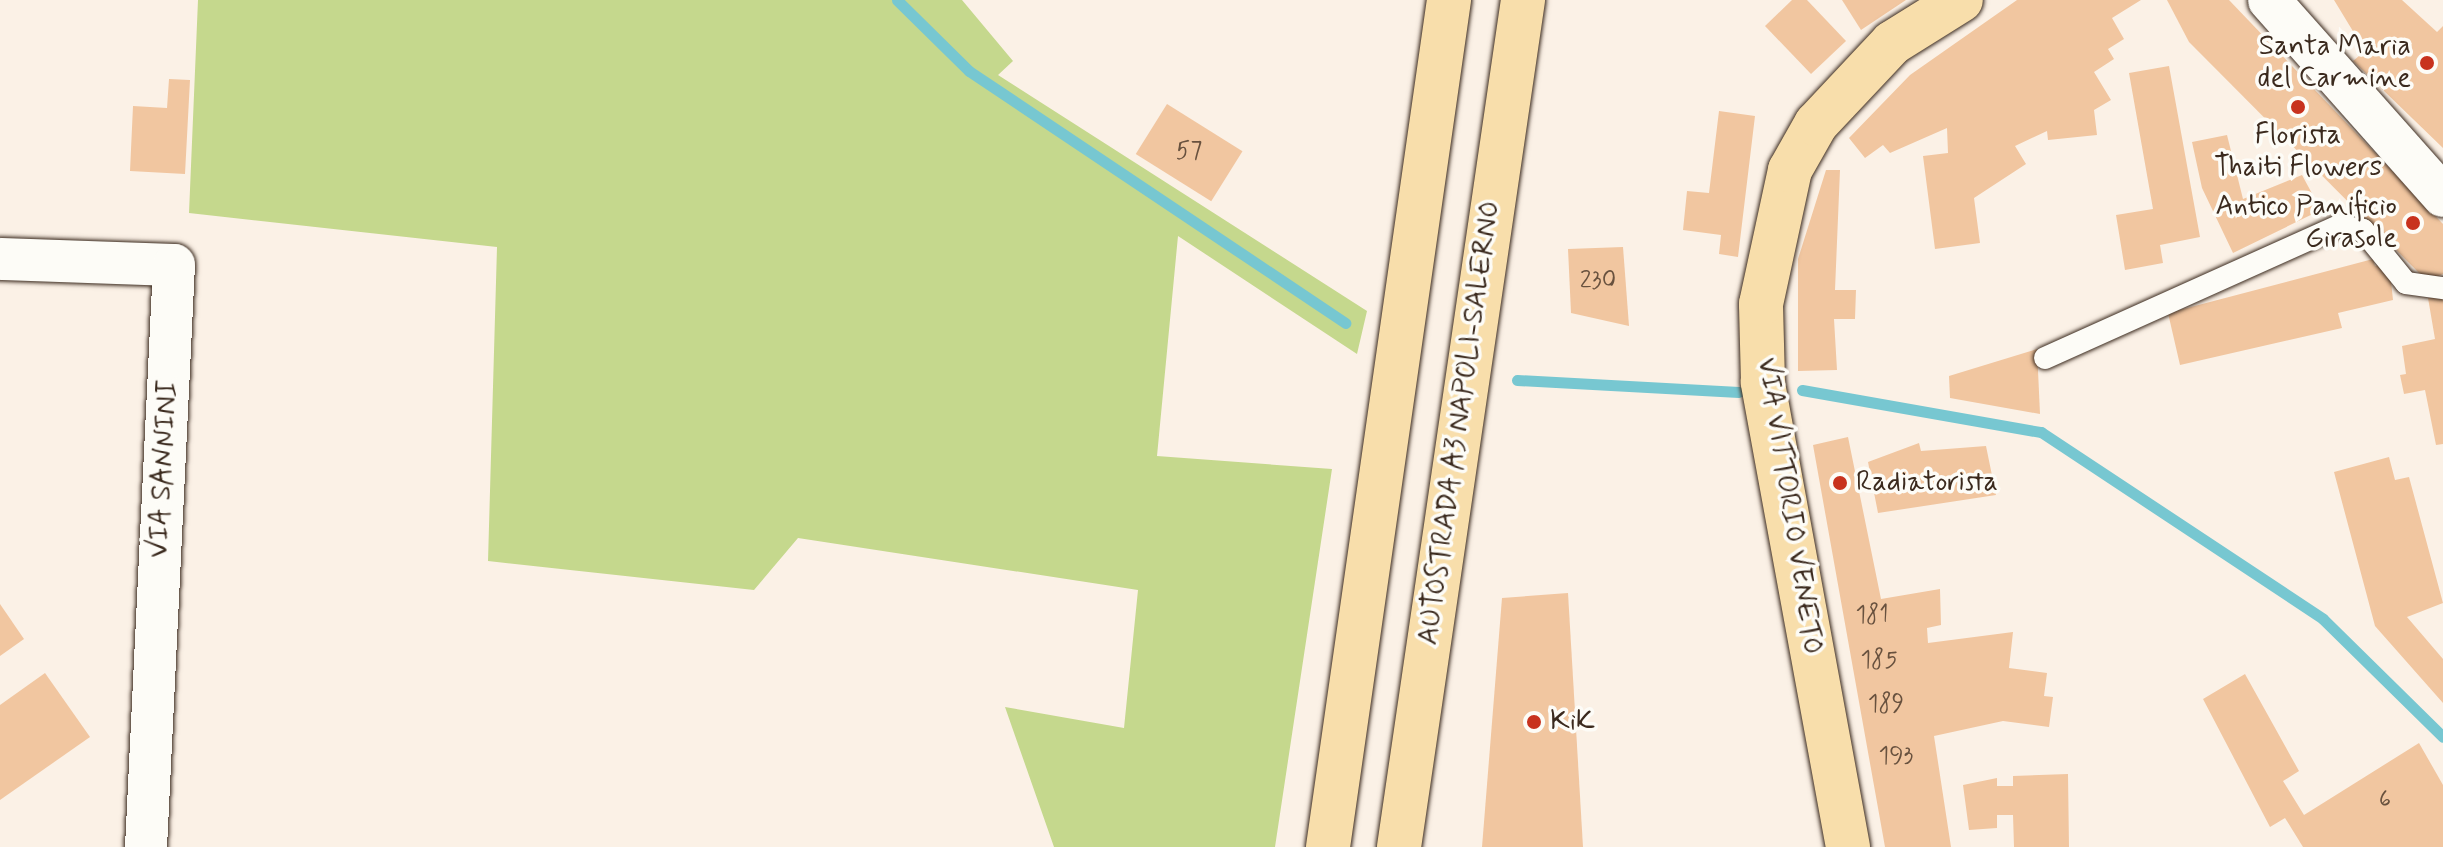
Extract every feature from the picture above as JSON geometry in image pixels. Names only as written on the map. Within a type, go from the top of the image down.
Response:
[{"type":"main road","points":[[1328,847],[1449,0]]},
{"type":"main road","name":"AUTOSTRADA A3 NAPOLI-SALERNO","points":[[1399,847],[1523,0]]},
{"type":"main road","name":"VIA VITTORIO VENETO","points":[[1848,847],[1763,382],[1761,304],[1790,170],[1816,124],[1892,43],[1961,0]]},
{"type":"main road","points":[[1311,847],[1338,765]]},
{"type":"street","points":[[2269,0],[2443,196]]},
{"type":"street","name":"VIA SANNINI","points":[[0,259],[174,265],[146,847]]},
{"type":"lane","points":[[2045,358],[2339,226],[2363,230],[2406,283],[2443,288]]},
{"type":"green space","points":[[198,0],[962,0],[1013,61],[998,75],[1367,311],[1357,354],[1178,236],[1157,456],[1332,469],[1275,847],[1054,847],[1005,707],[1124,728],[1138,590],[798,538],[754,590],[488,561],[497,247],[189,213]]},
{"type":"building","points":[[1792,0],[1807,0],[1846,41],[1811,74],[1765,26]]},
{"type":"building","points":[[1842,0],[1906,0],[1861,30]]},
{"type":"building","points":[[2017,0],[2141,0],[2112,18],[2124,39],[2108,49],[2114,59],[2094,72],[2111,100],[2094,110],[2097,135],[2048,140],[2047,131],[2015,146],[2026,164],[1974,198],[1980,243],[1935,249],[1923,156],[1948,153],[1947,128],[1890,153],[1883,145],[1865,158],[1849,138],[1910,75]]},
{"type":"building","points":[[2167,0],[2229,0],[2443,224],[2443,274],[2427,281],[2189,42]]},
{"type":"building","points":[[2334,0],[2402,0],[2437,32],[2443,26],[2443,148],[2353,61],[2365,51]]},
{"type":"building","points":[[2169,66],[2200,237],[2160,245],[2163,263],[2125,270],[2116,215],[2153,209],[2129,73]]},
{"type":"building","points":[[169,79],[190,80],[185,174],[130,171],[133,106],[167,108]]},
{"type":"building","points":[[1167,104],[1242,151],[1211,201],[1136,154]]},
{"type":"building","points":[[1719,111],[1755,116],[1738,257],[1719,254],[1721,235],[1683,230],[1687,191],[1709,193]]},
{"type":"building","points":[[2227,135],[2243,199],[2302,175],[2321,210],[2233,253],[2202,188],[2192,142]]},
{"type":"building","points":[[1826,170],[1840,170],[1835,290],[1856,290],[1855,319],[1834,319],[1837,370],[1798,371],[1798,259]]},
{"type":"building","points":[[1623,247],[1629,326],[1571,313],[1568,249]]},
{"type":"building","points":[[2373,259],[2375,266],[2389,263],[2393,300],[2338,313],[2342,328],[2180,365],[2168,313]]},
{"type":"building","points":[[2443,297],[2443,444],[2436,445],[2425,390],[2404,394],[2400,375],[2406,374],[2402,346],[2435,339],[2428,298]]},
{"type":"building","points":[[2037,349],[2040,414],[1950,398],[1949,376]]},
{"type":"building","points":[[1848,437],[1881,599],[1940,589],[1941,625],[1927,628],[1928,643],[2013,632],[2009,668],[2047,673],[2044,696],[2053,697],[2049,727],[2003,721],[1934,736],[1951,847],[1885,847],[1813,445]]},
{"type":"building","points":[[1919,443],[1921,451],[1986,446],[1996,495],[1878,513],[1868,462]]},
{"type":"building","points":[[2389,457],[2395,480],[2409,477],[2443,603],[2407,617],[2443,659],[2443,703],[2375,626],[2334,472]]},
{"type":"building","name":"KiK","points":[[1568,593],[1583,847],[1482,847],[1502,598]]},
{"type":"building","points":[[0,604],[24,639],[0,656]]},
{"type":"building","points":[[45,673],[90,737],[0,800],[0,705]]},
{"type":"building","points":[[2245,674],[2299,771],[2283,781],[2304,815],[2419,743],[2443,785],[2443,847],[2303,847],[2285,818],[2270,827],[2203,699]]},
{"type":"building","points":[[2068,774],[2069,847],[2014,847],[2013,815],[1997,815],[1997,828],[1969,830],[1963,785],[1997,778],[1997,786],[2013,786],[2013,776]]},
{"type":"waterway","points":[[897,0],[969,71],[1346,323]]},
{"type":"waterway","points":[[1517,380],[1739,392]]},
{"type":"waterway","points":[[1802,390],[2041,432],[2323,619],[2443,737]]},
{"type":"place","name":"Santa Maria del Carmine","points":[[2427,63]]},
{"type":"place","name":"Florista Thaiti Flowers","points":[[2298,107]]},
{"type":"place","name":"Antico Panificio Girasole","points":[[2413,223]]},
{"type":"place","name":"Radiatorista","points":[[1840,483]]},
{"type":"place","name":"KiK","points":[[1534,722]]}]
